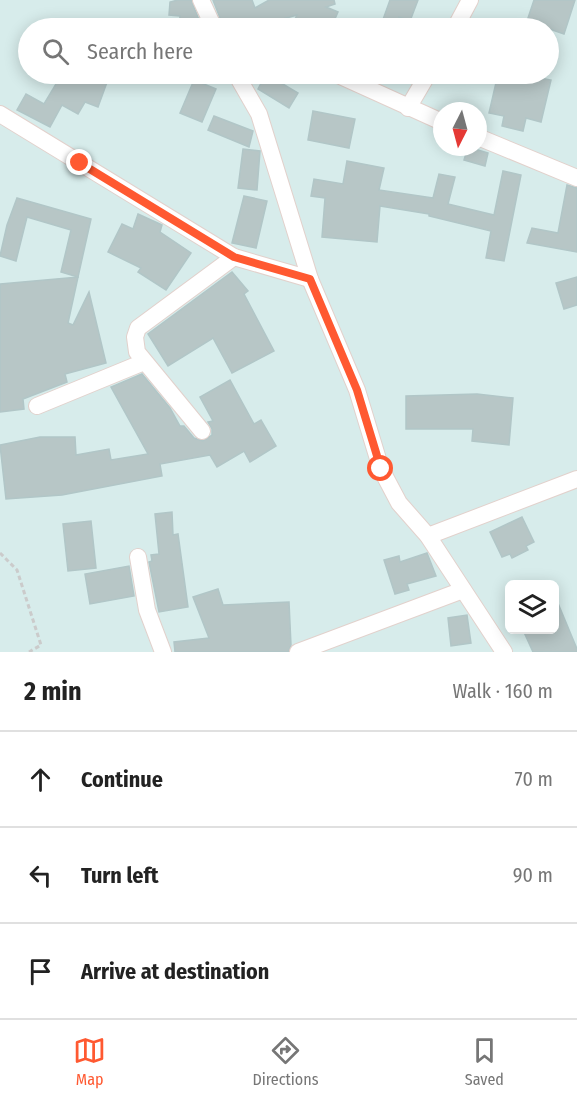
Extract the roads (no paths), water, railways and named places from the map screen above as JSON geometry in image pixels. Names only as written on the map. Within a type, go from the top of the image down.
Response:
[{"type":"street","points":[[201,0],[209,18]]},
{"type":"street","points":[[460,18],[470,0]]},
{"type":"street","points":[[242,84],[259,114],[310,279],[357,390],[381,469],[399,503],[428,536],[504,652]]},
{"type":"street","points":[[357,84],[433,118]]},
{"type":"street","points":[[408,108],[422,84]]},
{"type":"street","points":[[0,114],[234,257],[310,279]]},
{"type":"street","points":[[487,141],[577,178]]},
{"type":"street","points":[[202,431],[144,362],[137,352],[135,337],[138,328],[234,257]]},
{"type":"street","points":[[37,406],[144,362]]},
{"type":"street","points":[[428,536],[577,479]]},
{"type":"street","points":[[138,557],[147,610],[163,652]]},
{"type":"street","points":[[298,652],[463,590]]}]
